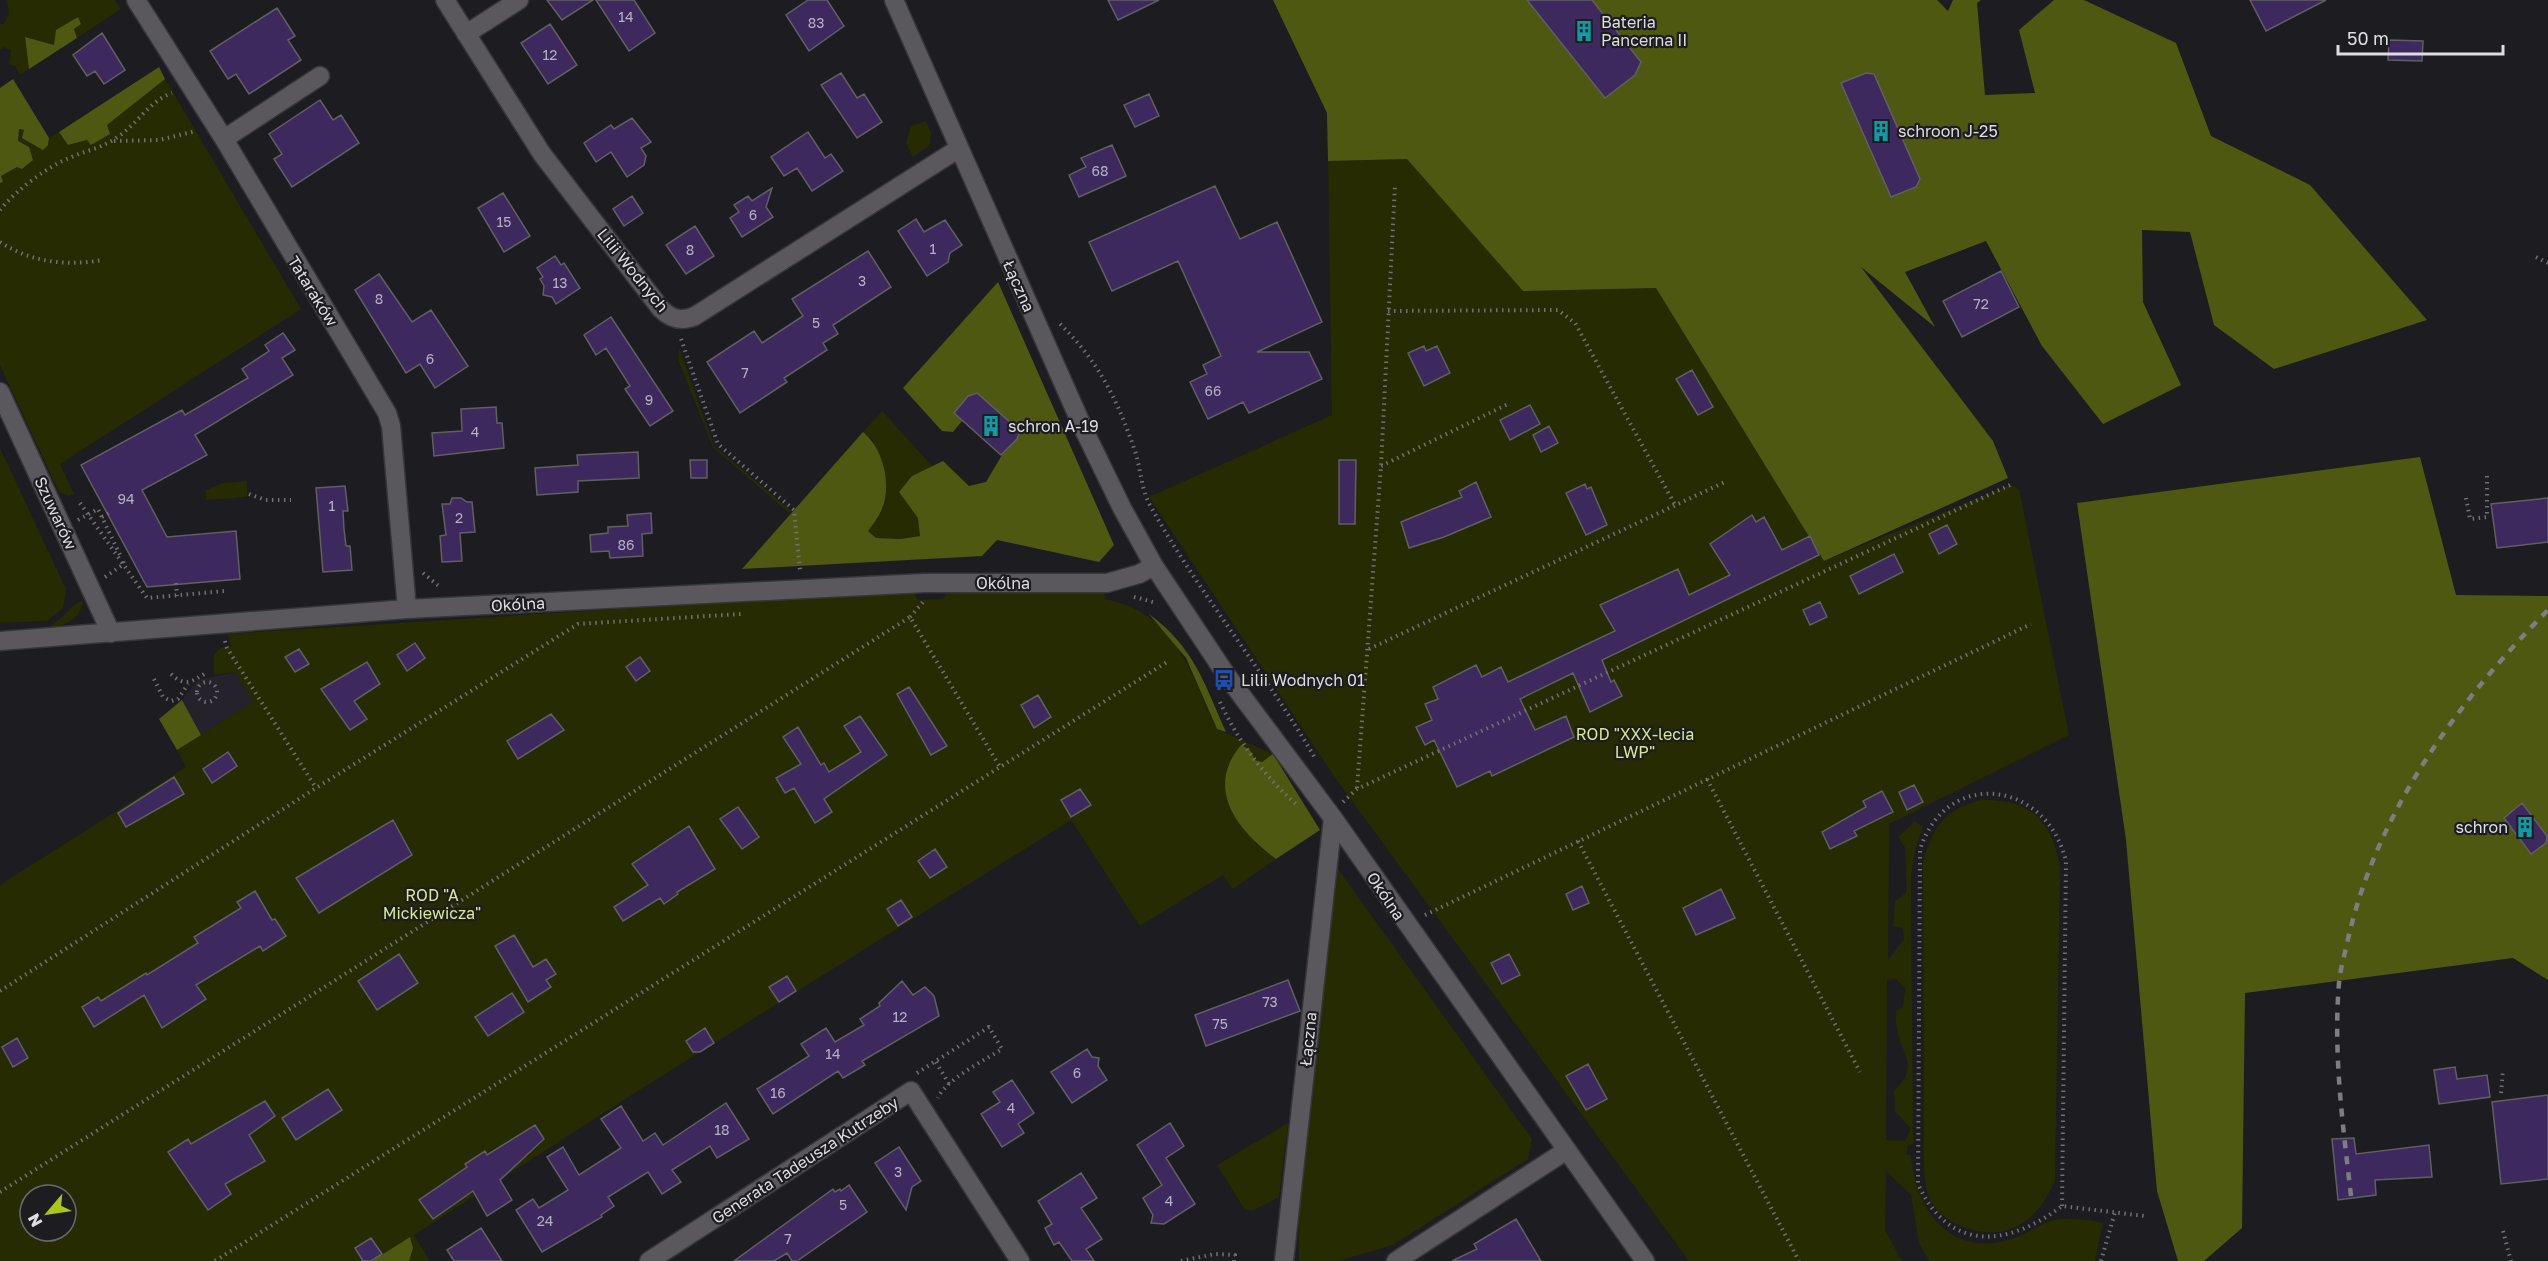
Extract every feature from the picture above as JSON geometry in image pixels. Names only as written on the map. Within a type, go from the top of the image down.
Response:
[{"type":"street","name":"Tataraków","points":[[136,0],[224,139],[387,413],[391,426],[406,609]]},
{"type":"street","name":"Lilii Wodnych","points":[[445,0],[542,154],[661,309],[677,319],[694,316],[958,149]]},
{"type":"street","points":[[466,34],[519,0]]},
{"type":"street","name":"Łączna","points":[[894,0],[1084,430],[1122,508],[1154,566]]},
{"type":"street","points":[[224,139],[321,76]]},
{"type":"street","name":"Szuwarów","points":[[0,392],[111,633]]},
{"type":"street","name":"Okólna","points":[[0,641],[406,609],[924,583],[1107,583],[1139,574],[1154,566],[1227,676],[1341,814],[1406,925],[1645,1261]]},
{"type":"street","name":"Łączna","points":[[1284,1261],[1341,814]]},
{"type":"street","name":"Generała Tadeusza Kutrzeby","points":[[649,1261],[911,1091],[1020,1261]]},
{"type":"street","points":[[1396,1261],[1567,1150]]},
{"type":"path","points":[[0,210],[11,198],[68,158],[113,141],[130,129],[152,103],[176,91]]},
{"type":"path","points":[[113,141],[159,140],[199,130]]},
{"type":"path","points":[[1357,789],[1381,466],[1395,185]]},
{"type":"path","points":[[0,201],[11,198]]},
{"type":"path","points":[[0,242],[15,252],[51,262],[75,264],[103,260]]},
{"type":"path","points":[[2536,257],[2548,263]]},
{"type":"path","points":[[1388,311],[1558,310],[1565,312],[1575,323],[1675,505]]},
{"type":"path","points":[[1057,321],[1085,349],[1100,370],[1132,444],[1150,505],[1207,597],[1318,762]]},
{"type":"path","points":[[681,338],[718,444],[794,510],[800,570]]},
{"type":"path","points":[[1381,466],[1510,403]]},
{"type":"path","points":[[2466,498],[2470,519],[2487,517],[2487,472]]},
{"type":"path","points":[[1369,649],[1727,481]]},
{"type":"path","points":[[1341,814],[1343,801],[1357,789],[2010,485]]},
{"type":"path","points":[[249,494],[265,500],[291,500]]},
{"type":"path","points":[[80,502],[147,598],[225,591]]},
{"type":"path","points":[[63,528],[98,509],[124,564]]},
{"type":"path","points":[[102,517],[109,513]]},
{"type":"path","points":[[103,584],[102,579],[124,564]]},
{"type":"path","points":[[416,566],[448,594]]},
{"type":"path","points":[[176,582],[177,596]]},
{"type":"path","points":[[910,605],[922,604]]},
{"type":"path","points":[[0,991],[316,788],[578,624],[746,614]]},
{"type":"path","points":[[0,1192],[910,617],[1000,767]]},
{"type":"path","points":[[1406,925],[2031,624]]},
{"type":"path","points":[[222,625],[227,648],[316,788]]},
{"type":"path","points":[[215,1261],[1167,662]]},
{"type":"path","points":[[154,680],[163,697],[171,701],[178,699],[188,684],[206,673]]},
{"type":"path","points":[[171,674],[180,683],[188,684]]},
{"type":"path","points":[[207,679],[216,690],[216,696],[213,700],[204,702],[197,694],[201,683],[207,679]]},
{"type":"path","points":[[1707,779],[1860,1072]]},
{"type":"path","points":[[2062,1206],[2066,861],[2062,843],[2053,826],[2026,802],[2001,795],[1972,797],[1953,802],[1938,814],[1926,831],[1920,850],[1918,1184],[1936,1215],[1949,1226],[1983,1238],[2016,1233],[2062,1206],[2145,1216]]},
{"type":"path","points":[[1341,814],[1343,801]]},
{"type":"path","points":[[1578,841],[1799,1261]]},
{"type":"path","points":[[1418,905],[1431,925]]},
{"type":"path","points":[[910,1078],[989,1027],[1002,1049],[940,1091],[938,1107]]},
{"type":"path","points":[[936,1062],[949,1084]]},
{"type":"path","points":[[2501,1093],[2503,1070]]},
{"type":"path","points":[[2101,1261],[2115,1212]]},
{"type":"path","points":[[2503,1231],[2511,1261]]},
{"type":"path","points":[[1181,1261],[1215,1254],[1235,1255],[1234,1261]]},
{"type":"shaded area","points":[[235,672],[254,702],[201,735],[182,700],[198,680]]},
{"type":"green space","points":[[7,0],[115,0],[121,9],[77,38],[74,29],[81,24],[77,17],[54,45],[25,37],[29,69],[20,75],[15,66],[9,65],[11,51],[4,47],[0,50],[0,24],[4,24],[9,14]]},
{"type":"green space","points":[[1273,0],[1937,0],[1948,11],[1953,0],[1981,0],[1977,3],[1985,95],[2035,93],[2019,30],[2054,0],[2084,0],[2176,43],[2211,136],[2310,185],[2427,320],[2274,369],[2214,325],[2190,232],[2142,230],[2143,302],[2181,385],[2103,424],[2042,346],[1986,241],[1905,272],[1935,327],[1861,267],[1993,441],[2008,478],[1824,561],[1656,288],[1523,291],[1407,159],[1328,161],[1327,113]]},
{"type":"green space","points":[[78,17],[81,24],[74,29],[77,38],[29,69],[25,37],[54,45],[56,30]]},
{"type":"green space","points":[[159,67],[165,79],[107,125],[110,134],[91,145],[87,140],[68,145],[59,132]]},
{"type":"green space","points":[[13,79],[49,138],[48,145],[43,150],[22,138],[24,130],[19,129],[18,141],[29,147],[33,160],[22,169],[17,167],[1,176],[3,182],[0,183],[0,88]]},
{"type":"green space","points":[[165,79],[301,309],[60,464],[74,494],[69,496],[59,492],[0,365],[0,183],[3,182],[0,176],[17,167],[19,128],[48,145],[49,138],[59,132],[68,145],[88,140],[91,145],[107,125]]},
{"type":"green space","points":[[926,121],[931,133],[930,145],[913,157],[906,143],[911,126]]},
{"type":"green space","name":"ROD \"XXX-lecia LWP\"","points":[[1407,159],[1523,291],[1656,288],[1824,561],[2010,485],[2019,489],[2069,735],[1889,824],[1888,960],[1904,939],[1903,928],[1893,926],[1895,901],[1907,892],[1905,848],[1898,837],[1915,821],[1923,827],[1915,850],[1911,876],[1913,1144],[1908,1145],[1906,1154],[1911,1155],[1919,1192],[1927,1209],[1951,1234],[1966,1241],[1984,1243],[2010,1240],[2057,1219],[2103,1223],[2095,1261],[1929,1261],[1919,1243],[1911,1195],[1886,1171],[1885,1230],[1902,1261],[1689,1261],[1336,779],[1149,497],[1332,415],[1328,161]],"holes":[[[1896,979],[1905,989],[1903,1007],[1896,1011],[1896,1021],[1908,1067],[1902,1082],[1894,1091],[1895,1111],[1911,1129],[1905,1141],[1886,1140],[1887,980]]]},
{"type":"green space","points":[[998,282],[1114,545],[1099,562],[997,540],[982,556],[742,569],[863,432],[881,457],[886,479],[881,511],[868,531],[876,538],[901,539],[920,536],[918,518],[899,492],[912,476],[943,461],[969,486],[986,482],[1002,455],[1017,439],[977,393],[968,396],[954,413],[962,421],[953,432],[942,431],[903,388]]},
{"type":"green space","points":[[679,348],[714,446],[791,511],[789,513],[713,447],[678,359]]},
{"type":"green space","points":[[882,411],[933,467],[912,476],[899,492],[918,518],[920,536],[901,539],[876,538],[868,531],[882,509],[873,440],[863,432]]},
{"type":"green space","points":[[0,448],[66,589],[63,608],[47,621],[0,623]]},
{"type":"green space","points":[[2420,457],[2456,595],[2548,596],[2548,980],[2513,958],[2245,993],[2242,1228],[2204,1261],[2178,1261],[2157,1191],[2126,840],[2077,503]]},
{"type":"green space","points":[[247,481],[247,497],[206,500],[206,490],[223,483]]},
{"type":"green space","name":"ROD \"A Mickiewicza\"","points":[[957,589],[1104,592],[1105,599],[1129,606],[1149,617],[1165,631],[1188,666],[1217,729],[1273,754],[1262,762],[1254,760],[1250,750],[1255,843],[1276,859],[1233,889],[1223,875],[1140,926],[1071,820],[641,1089],[414,1235],[430,1261],[409,1261],[413,1248],[410,1237],[372,1261],[0,1261],[0,885],[186,767],[177,750],[253,702],[235,672],[214,675],[214,654],[221,648],[231,647],[228,634],[914,590],[917,600],[943,599],[946,594]]},
{"type":"green space","points":[[83,600],[79,613],[71,621],[47,628],[74,606]]},
{"type":"green space","points":[[1149,614],[1177,639],[1187,653],[1204,682],[1226,732],[1217,729],[1186,658]]},
{"type":"green space","points":[[182,700],[201,735],[177,750],[159,719]]},
{"type":"green space","points":[[1241,745],[1250,750],[1255,760],[1262,762],[1273,754],[1320,830],[1276,859],[1249,836],[1230,808],[1226,793],[1226,777],[1230,761]]},
{"type":"green space","points":[[1981,800],[2013,803],[2036,816],[2051,837],[2060,867],[2055,1181],[2043,1202],[2027,1220],[2013,1228],[1993,1232],[1972,1230],[1943,1216],[1933,1205],[1929,1196],[1924,1170],[1923,862],[1931,839],[1942,821],[1958,809]]},
{"type":"green space","points":[[1338,869],[1532,1139],[1528,1159],[1393,1245],[1338,1261],[1299,1261],[1298,1202]]},
{"type":"green space","points":[[1288,1123],[1279,1197],[1254,1210],[1245,1210],[1217,1165]]},
{"type":"green space","points":[[410,1237],[413,1248],[409,1261],[372,1261]]},
{"type":"building","points":[[547,0],[593,0],[562,20]]},
{"type":"building","points":[[596,0],[634,0],[655,33],[629,51]]},
{"type":"building","points":[[808,0],[827,0],[844,26],[809,51],[786,15]]},
{"type":"building","points":[[1108,0],[1159,0],[1118,20]]},
{"type":"building","name":"Bateria Pancerna II","points":[[1527,0],[1592,0],[1641,62],[1635,75],[1605,98]]},
{"type":"building","points":[[2250,0],[2326,0],[2266,31]]},
{"type":"building","points":[[277,8],[295,36],[288,40],[301,60],[249,94],[236,74],[228,79],[210,51]]},
{"type":"building","points":[[550,24],[577,65],[548,84],[521,43]]},
{"type":"building","points":[[102,33],[125,70],[104,84],[95,71],[87,76],[73,55]]},
{"type":"building","points":[[2389,40],[2423,41],[2422,61],[2388,60]]},
{"type":"building","points":[[841,73],[857,98],[864,94],[882,122],[857,138],[821,85]]},
{"type":"building","name":"schroon J-25","points":[[1866,73],[1874,74],[1920,179],[1916,187],[1891,197],[1841,83]]},
{"type":"building","points":[[1149,94],[1159,116],[1135,127],[1124,105]]},
{"type":"building","points":[[320,100],[333,120],[341,115],[359,143],[292,187],[274,159],[282,154],[269,134]]},
{"type":"building","points":[[632,118],[651,142],[641,148],[646,156],[644,165],[627,177],[611,152],[596,162],[584,143],[611,125],[614,129]]},
{"type":"building","points":[[808,132],[825,158],[831,154],[843,171],[812,191],[797,168],[784,176],[771,157]]},
{"type":"building","points":[[1112,145],[1126,176],[1079,197],[1069,175],[1086,167],[1081,158]]},
{"type":"building","points":[[1215,186],[1240,239],[1277,222],[1322,322],[1257,352],[1309,352],[1322,379],[1249,413],[1243,402],[1208,419],[1190,382],[1207,374],[1203,365],[1221,356],[1178,261],[1112,291],[1089,242]]},
{"type":"building","points":[[772,188],[766,207],[773,217],[742,237],[730,218],[739,212],[734,205],[748,196],[752,201]]},
{"type":"building","points":[[503,193],[530,236],[504,252],[478,208]]},
{"type":"building","points":[[632,196],[643,213],[624,226],[613,209]]},
{"type":"building","points":[[916,219],[924,232],[945,220],[962,245],[950,253],[948,262],[927,276],[898,231]]},
{"type":"building","points":[[695,226],[714,256],[686,274],[666,245]]},
{"type":"building","points":[[868,251],[891,287],[833,325],[838,334],[823,343],[827,350],[784,378],[787,382],[740,413],[707,362],[754,331],[762,343],[803,316],[792,299]]},
{"type":"building","points":[[555,256],[561,265],[564,263],[580,288],[556,304],[552,297],[543,295],[544,286],[540,279],[543,277],[537,268]]},
{"type":"building","points":[[2001,271],[2019,307],[1962,337],[1943,301]]},
{"type":"building","points":[[379,274],[412,322],[431,310],[468,366],[435,388],[420,364],[406,373],[355,290]]},
{"type":"building","points":[[611,317],[673,411],[650,426],[625,389],[630,386],[606,348],[596,355],[584,335]]},
{"type":"building","points":[[283,333],[295,350],[282,358],[293,375],[195,435],[207,455],[142,490],[167,537],[236,531],[240,579],[147,587],[81,465],[182,410],[185,415],[248,378],[242,369],[269,351],[265,345]]},
{"type":"building","points":[[1424,346],[1426,351],[1437,346],[1450,373],[1424,386],[1408,353]]},
{"type":"building","points":[[1692,370],[1713,407],[1698,415],[1676,379]]},
{"type":"building","name":"schron A-19","points":[[977,393],[1020,431],[1017,439],[1001,455],[954,413],[968,396]]},
{"type":"building","points":[[1530,405],[1540,424],[1510,440],[1500,420]]},
{"type":"building","points":[[496,407],[497,423],[502,423],[504,448],[434,456],[432,433],[462,431],[461,409]]},
{"type":"building","points":[[1549,426],[1558,443],[1541,452],[1533,435]]},
{"type":"building","points":[[638,452],[639,478],[578,481],[578,492],[537,495],[535,468],[578,465],[577,455]]},
{"type":"building","points":[[690,460],[707,460],[707,478],[691,478]]},
{"type":"building","points":[[1339,460],[1356,460],[1355,524],[1339,524]]},
{"type":"building","points":[[1476,482],[1491,517],[1444,537],[1409,548],[1401,522],[1462,497],[1459,491]]},
{"type":"building","points":[[1585,484],[1587,489],[1591,487],[1607,525],[1586,535],[1566,493]]},
{"type":"building","points":[[345,486],[348,511],[343,511],[344,529],[346,546],[350,546],[352,570],[323,572],[316,488]]},
{"type":"building","points":[[452,498],[472,502],[475,532],[460,533],[462,561],[442,562],[440,536],[446,535],[442,504],[450,504]]},
{"type":"building","points":[[2548,498],[2548,542],[2497,548],[2491,504]]},
{"type":"building","points":[[651,513],[652,533],[642,534],[643,556],[610,558],[609,551],[591,552],[590,535],[608,533],[608,527],[628,526],[627,515]]},
{"type":"building","points":[[1752,515],[1756,522],[1764,517],[1782,550],[1810,536],[1819,555],[1602,660],[1611,682],[1614,680],[1622,696],[1590,712],[1573,673],[1520,699],[1535,730],[1566,716],[1574,737],[1492,776],[1490,771],[1457,787],[1434,740],[1425,745],[1416,727],[1432,720],[1425,704],[1438,699],[1433,687],[1476,665],[1482,677],[1501,667],[1508,682],[1615,631],[1600,605],[1678,569],[1689,595],[1730,575],[1710,544]]},
{"type":"building","points":[[1947,525],[1957,544],[1939,554],[1929,534]]},
{"type":"building","points":[[1894,554],[1903,572],[1859,594],[1850,576]]},
{"type":"building","points":[[1820,602],[1827,617],[1810,625],[1803,610]]},
{"type":"building","points":[[415,643],[425,658],[407,671],[397,655]]},
{"type":"building","points":[[299,649],[309,664],[295,672],[285,657]]},
{"type":"building","points":[[640,657],[650,671],[636,681],[626,667]]},
{"type":"building","points":[[367,662],[380,684],[354,701],[367,719],[350,730],[321,689]]},
{"type":"building","points":[[909,687],[947,746],[931,755],[897,694]]},
{"type":"building","points":[[1038,695],[1051,717],[1034,728],[1021,705]]},
{"type":"building","points":[[551,714],[564,730],[518,759],[507,741]]},
{"type":"building","points":[[860,716],[887,755],[824,799],[832,812],[815,823],[794,788],[785,793],[776,778],[801,764],[783,737],[798,727],[821,765],[824,763],[829,772],[861,752],[844,726]]},
{"type":"building","points":[[228,752],[237,766],[212,783],[203,769]]},
{"type":"building","points":[[174,777],[184,794],[126,827],[118,813]]},
{"type":"building","points":[[1914,785],[1923,802],[1907,810],[1899,792]]},
{"type":"building","points":[[1080,789],[1091,805],[1071,817],[1061,800]]},
{"type":"building","points":[[1882,791],[1893,812],[1854,831],[1857,836],[1830,849],[1822,832],[1866,807],[1863,801]]},
{"type":"building","name":"schron","points":[[2522,803],[2547,836],[2546,843],[2531,854],[2504,818]]},
{"type":"building","points":[[738,807],[759,837],[742,849],[720,819]]},
{"type":"building","points":[[393,820],[412,855],[319,913],[296,878]]},
{"type":"building","points":[[689,826],[715,869],[677,892],[678,894],[664,904],[660,898],[623,921],[614,907],[648,885],[632,864]]},
{"type":"building","points":[[935,849],[947,867],[930,878],[918,861]]},
{"type":"building","points":[[1582,886],[1589,903],[1573,910],[1566,894]]},
{"type":"building","points":[[1721,889],[1735,918],[1696,935],[1683,908]]},
{"type":"building","points":[[255,891],[272,920],[275,919],[286,936],[263,951],[260,946],[196,985],[206,999],[162,1028],[144,995],[94,1027],[82,1007],[98,997],[101,1001],[198,943],[194,937],[241,908],[237,902]]},
{"type":"building","points":[[901,900],[912,917],[898,926],[887,909]]},
{"type":"building","points":[[514,935],[533,967],[546,959],[556,974],[546,980],[551,987],[528,1002],[495,946]]},
{"type":"building","points":[[399,954],[418,983],[377,1010],[358,981]]},
{"type":"building","points":[[1509,954],[1520,975],[1502,984],[1491,963]]},
{"type":"building","points":[[787,976],[796,991],[779,1002],[769,987]]},
{"type":"building","points":[[1288,980],[1300,1011],[1206,1046],[1195,1015]]},
{"type":"building","points":[[902,981],[913,995],[925,987],[934,996],[939,1016],[862,1061],[865,1065],[843,1078],[838,1071],[773,1114],[757,1089],[809,1056],[801,1044],[826,1028],[835,1042],[864,1025],[860,1019],[880,1006],[879,1003]]},
{"type":"building","points":[[512,993],[524,1012],[488,1036],[475,1017]]},
{"type":"building","points":[[705,1028],[714,1043],[700,1052],[693,1052],[686,1041]]},
{"type":"building","points":[[17,1038],[28,1058],[13,1067],[2,1047]]},
{"type":"building","points":[[1087,1049],[1092,1057],[1099,1058],[1098,1066],[1107,1080],[1072,1103],[1051,1072]]},
{"type":"building","points":[[1588,1064],[1607,1099],[1586,1110],[1566,1076]]},
{"type":"building","points":[[2455,1067],[2457,1079],[2487,1075],[2490,1097],[2439,1104],[2434,1070]]},
{"type":"building","points":[[1012,1080],[1034,1113],[1018,1124],[1024,1133],[1002,1147],[981,1114],[1000,1102],[993,1092]]},
{"type":"building","points":[[328,1089],[342,1110],[296,1140],[282,1118]]},
{"type":"building","points":[[2548,1095],[2548,1179],[2501,1184],[2492,1102]]},
{"type":"building","points":[[265,1101],[275,1116],[249,1135],[265,1161],[225,1184],[231,1194],[208,1210],[168,1152],[188,1139],[191,1144]]},
{"type":"building","points":[[726,1103],[749,1139],[717,1158],[710,1146],[672,1170],[681,1182],[662,1194],[648,1172],[608,1197],[614,1206],[601,1215],[602,1217],[542,1252],[516,1210],[533,1199],[539,1208],[568,1190],[547,1157],[563,1147],[579,1175],[621,1148],[601,1119],[621,1106],[643,1141],[655,1133],[663,1145]]},
{"type":"building","points":[[1170,1123],[1184,1146],[1166,1158],[1195,1204],[1164,1224],[1151,1223],[1153,1215],[1143,1198],[1162,1185],[1137,1145]]},
{"type":"building","points":[[535,1125],[544,1139],[500,1180],[512,1200],[487,1216],[473,1191],[433,1219],[419,1200],[467,1167],[465,1164],[485,1151],[487,1155]]},
{"type":"building","points":[[2354,1138],[2356,1154],[2429,1145],[2432,1177],[2375,1180],[2376,1195],[2338,1200],[2332,1139]]},
{"type":"building","points":[[899,1147],[921,1181],[912,1187],[906,1210],[875,1163]]},
{"type":"building","points":[[1081,1173],[1097,1198],[1081,1208],[1102,1239],[1086,1249],[1094,1261],[1072,1261],[1059,1242],[1054,1245],[1045,1228],[1052,1224],[1038,1201]]},
{"type":"building","points":[[849,1185],[867,1212],[797,1261],[792,1261],[787,1253],[774,1261],[734,1261],[833,1189],[835,1192],[840,1189],[841,1191]]},
{"type":"building","points":[[1516,1219],[1541,1261],[1452,1261],[1477,1249],[1474,1244]]},
{"type":"building","points":[[481,1228],[502,1261],[454,1261],[447,1250]]},
{"type":"building","points":[[371,1238],[382,1254],[371,1261],[363,1261],[355,1248]]},
{"type":"railway","points":[[2351,1196],[2340,1090],[2337,1010],[2341,967],[2361,892],[2400,803],[2425,761],[2482,682],[2548,610]]},
{"type":"place","name":"Bateria Pancerna II","points":[[1584,31]]},
{"type":"place","name":"schroon J-25","points":[[1881,131]]},
{"type":"place","name":"schron A-19","points":[[991,426]]},
{"type":"place","name":"Lilii Wodnych 01","points":[[1224,680]]},
{"type":"place","name":"schron","points":[[2525,827]]}]
